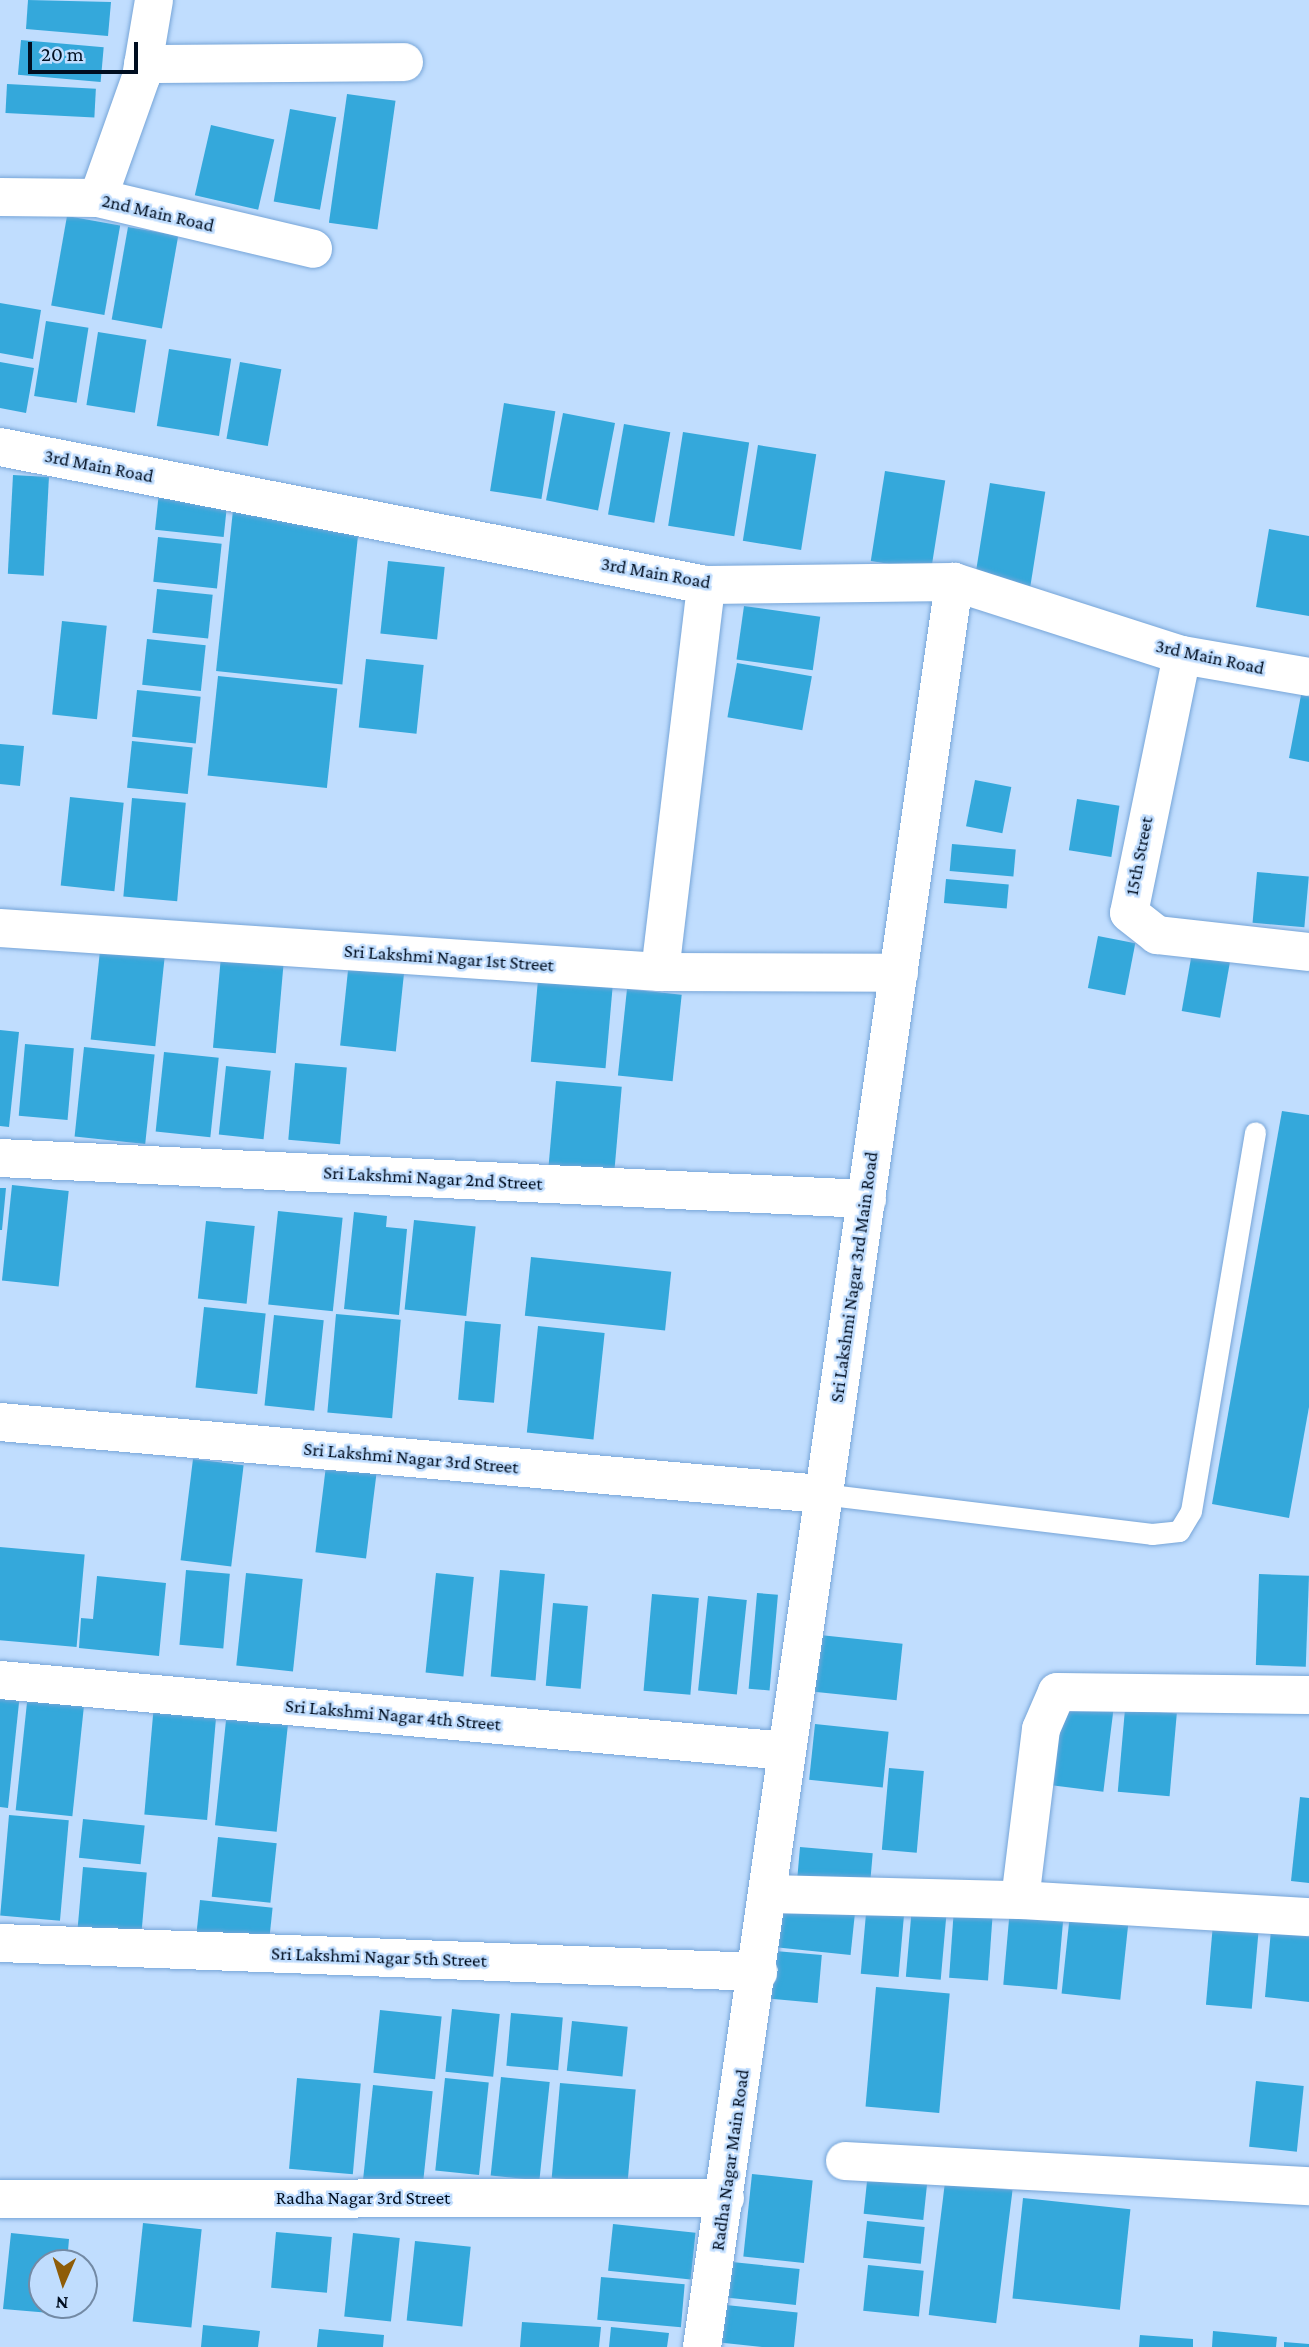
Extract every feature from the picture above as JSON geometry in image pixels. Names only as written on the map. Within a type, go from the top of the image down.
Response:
[{"type":"street","points":[[97,198],[143,64],[154,0]]},
{"type":"street","points":[[143,64],[404,62]]},
{"type":"street","name":"2nd Main Road","points":[[0,197],[97,198],[313,249]]},
{"type":"street","name":"3rd Main Road","points":[[0,447],[706,585],[954,582],[1182,654],[1309,677]]},
{"type":"street","name":"Sri Lakshmi Nagar 3rd Main Road","points":[[758,1972],[822,1494],[867,1199],[954,582]]},
{"type":"street","points":[[660,972],[706,585]]},
{"type":"street","name":"15th Street","points":[[1182,654],[1129,913],[1157,935],[1309,952]]},
{"type":"street","name":"Sri Lakshmi Nagar 1st Street","points":[[0,928],[660,972],[899,973]]},
{"type":"street","name":"Sri Lakshmi Nagar 2nd Street","points":[[0,1158],[867,1199]]},
{"type":"street","name":"Sri Lakshmi Nagar 3rd Street","points":[[0,1422],[822,1494]]},
{"type":"street","name":"Sri Lakshmi Nagar 4th Street","points":[[0,1680],[786,1751]]},
{"type":"street","points":[[1020,1900],[1041,1729],[1057,1692],[1309,1695]]},
{"type":"street","points":[[768,1894],[1020,1900],[1309,1917]]},
{"type":"street","name":"Sri Lakshmi Nagar 5th Street","points":[[0,1943],[758,1972]]},
{"type":"street","name":"Radha Nagar Main Road","points":[[702,2347],[758,1972]]},
{"type":"street","points":[[845,2161],[1309,2186]]},
{"type":"street","name":"Radha Nagar 3rd Street","points":[[0,2199],[725,2198]]},
{"type":"lane","points":[[822,1494],[1152,1534],[1179,1531],[1191,1510],[1255,1132]]},
{"type":"building","points":[[28,0],[111,2],[108,36],[26,29]]},
{"type":"building","points":[[21,40],[104,47],[101,82],[18,75]]},
{"type":"building","points":[[7,84],[96,89],[94,118],[5,113]]},
{"type":"building","points":[[347,94],[396,101],[377,230],[329,223]]},
{"type":"building","points":[[290,109],[336,117],[320,210],[274,202]]},
{"type":"building","points":[[211,125],[274,140],[258,210],[195,195]]},
{"type":"building","points":[[67,216],[120,225],[104,315],[51,306]]},
{"type":"building","points":[[128,227],[178,236],[162,328],[112,320]]},
{"type":"building","points":[[0,303],[41,310],[33,359],[0,353]]},
{"type":"building","points":[[46,321],[88,328],[77,403],[34,396]]},
{"type":"building","points":[[98,332],[146,340],[135,413],[86,405]]},
{"type":"building","points":[[169,349],[231,359],[219,436],[157,426]]},
{"type":"building","points":[[0,362],[34,368],[26,413],[0,408]]},
{"type":"building","points":[[240,362],[281,369],[268,446],[226,439]]},
{"type":"building","points":[[504,403],[555,411],[541,499],[490,491]]},
{"type":"building","points":[[563,413],[615,423],[598,510],[546,500]]},
{"type":"building","points":[[624,424],[670,432],[654,523],[608,515]]},
{"type":"building","points":[[683,432],[749,442],[734,536],[668,526]]},
{"type":"building","points":[[758,445],[816,454],[801,550],[743,541]]},
{"type":"building","points":[[885,471],[945,481],[931,570],[871,561]]},
{"type":"building","points":[[13,475],[49,477],[44,576],[8,574]]},
{"type":"building","points":[[990,483],[1045,492],[1029,594],[974,586]]},
{"type":"building","points":[[159,492],[228,499],[224,537],[155,530]]},
{"type":"building","points":[[233,510],[359,523],[342,684],[216,671]]},
{"type":"building","points":[[1269,529],[1309,536],[1309,616],[1256,607]]},
{"type":"building","points":[[158,537],[222,544],[217,588],[153,582]]},
{"type":"building","points":[[388,561],[445,567],[437,640],[380,634]]},
{"type":"building","points":[[157,589],[213,595],[208,639],[152,633]]},
{"type":"building","points":[[744,606],[820,617],[813,670],[736,659]]},
{"type":"building","points":[[62,621],[107,626],[97,719],[52,714]]},
{"type":"building","points":[[147,639],[206,645],[201,691],[142,685]]},
{"type":"building","points":[[366,659],[424,665],[416,734],[359,728]]},
{"type":"building","points":[[737,663],[812,676],[802,730],[727,717]]},
{"type":"building","points":[[218,676],[337,689],[327,788],[208,775]]},
{"type":"building","points":[[137,690],[201,697],[196,743],[132,737]]},
{"type":"building","points":[[1302,690],[1309,691],[1309,762],[1289,758]]},
{"type":"building","points":[[132,741],[193,747],[188,794],[127,788]]},
{"type":"building","points":[[0,744],[24,746],[20,786],[0,784]]},
{"type":"building","points":[[975,780],[1011,787],[1002,833],[966,826]]},
{"type":"building","points":[[70,797],[124,803],[114,891],[61,886]]},
{"type":"building","points":[[132,798],[186,803],[177,901],[123,897]]},
{"type":"building","points":[[1077,799],[1119,806],[1111,857],[1069,850]]},
{"type":"building","points":[[952,844],[1016,850],[1013,876],[950,871]]},
{"type":"building","points":[[1257,872],[1309,877],[1304,927],[1253,923]]},
{"type":"building","points":[[946,879],[1009,884],[1007,908],[944,903]]},
{"type":"building","points":[[1098,936],[1135,943],[1125,995],[1088,988]]},
{"type":"building","points":[[101,941],[166,948],[155,1046],[91,1039]]},
{"type":"building","points":[[1193,947],[1231,954],[1220,1018],[1182,1011]]},
{"type":"building","points":[[221,956],[284,961],[276,1053],[213,1048]]},
{"type":"building","points":[[349,961],[405,967],[396,1051],[340,1046]]},
{"type":"building","points":[[539,968],[614,975],[606,1068],[531,1062]]},
{"type":"building","points":[[627,989],[682,995],[673,1081],[618,1076]]},
{"type":"building","points":[[0,1030],[19,1032],[9,1127],[0,1126]]},
{"type":"building","points":[[25,1044],[74,1048],[68,1120],[19,1116]]},
{"type":"building","points":[[84,1047],[155,1054],[145,1144],[75,1137]]},
{"type":"building","points":[[164,1052],[219,1058],[210,1137],[156,1132]]},
{"type":"building","points":[[295,1063],[347,1068],[340,1144],[288,1140]]},
{"type":"building","points":[[226,1066],[271,1071],[264,1139],[219,1135]]},
{"type":"building","points":[[556,1081],[622,1087],[614,1172],[549,1167]]},
{"type":"building","points":[[1282,1111],[1309,1115],[1309,1407],[1289,1518],[1212,1504]]},
{"type":"building","points":[[12,1185],[69,1191],[59,1286],[2,1280]]},
{"type":"building","points":[[0,1188],[6,1188],[2,1230],[0,1230]]},
{"type":"building","points":[[278,1211],[343,1218],[333,1311],[268,1304]]},
{"type":"building","points":[[354,1212],[387,1216],[386,1227],[407,1229],[399,1315],[344,1309]]},
{"type":"building","points":[[414,1220],[476,1226],[466,1316],[405,1310]]},
{"type":"building","points":[[206,1221],[255,1226],[247,1304],[198,1299]]},
{"type":"building","points":[[531,1257],[671,1272],[665,1330],[525,1316]]},
{"type":"building","points":[[204,1307],[266,1313],[257,1394],[196,1388]]},
{"type":"building","points":[[336,1314],[401,1320],[392,1418],[327,1413]]},
{"type":"building","points":[[274,1315],[324,1320],[314,1411],[264,1406]]},
{"type":"building","points":[[465,1321],[501,1324],[494,1403],[458,1400]]},
{"type":"building","points":[[538,1326],[605,1333],[593,1439],[527,1432]]},
{"type":"building","points":[[193,1459],[244,1465],[231,1566],[181,1560]]},
{"type":"building","points":[[326,1466],[377,1472],[366,1559],[315,1552]]},
{"type":"building","points":[[0,1547],[85,1554],[77,1647],[0,1640]]},
{"type":"building","points":[[186,1570],[230,1574],[223,1649],[179,1645]]},
{"type":"building","points":[[500,1570],[545,1574],[536,1681],[491,1677]]},
{"type":"building","points":[[246,1573],[303,1579],[293,1671],[236,1665]]},
{"type":"building","points":[[436,1573],[474,1577],[463,1676],[426,1672]]},
{"type":"building","points":[[1259,1574],[1309,1576],[1306,1667],[1256,1665]]},
{"type":"building","points":[[97,1576],[166,1583],[159,1656],[79,1648],[81,1618],[93,1619]]},
{"type":"building","points":[[757,1593],[778,1595],[770,1690],[749,1689]]},
{"type":"building","points":[[652,1594],[699,1598],[690,1695],[644,1691]]},
{"type":"building","points":[[708,1596],[747,1600],[737,1695],[698,1690]]},
{"type":"building","points":[[553,1603],[588,1606],[581,1689],[546,1686]]},
{"type":"building","points":[[820,1635],[903,1644],[897,1700],[814,1692]]},
{"type":"building","points":[[0,1691],[20,1693],[8,1808],[0,1807]]},
{"type":"building","points":[[28,1693],[85,1699],[72,1816],[16,1810]]},
{"type":"building","points":[[1062,1702],[1114,1708],[1103,1792],[1052,1785]]},
{"type":"building","points":[[154,1704],[217,1709],[207,1820],[144,1815]]},
{"type":"building","points":[[1125,1709],[1177,1714],[1170,1796],[1118,1792]]},
{"type":"building","points":[[227,1711],[289,1717],[277,1832],[215,1825]]},
{"type":"building","points":[[815,1724],[889,1732],[883,1787],[809,1780]]},
{"type":"building","points":[[889,1768],[924,1771],[917,1853],[882,1850]]},
{"type":"building","points":[[1300,1797],[1309,1798],[1309,1883],[1291,1881]]},
{"type":"building","points":[[9,1815],[69,1820],[60,1921],[0,1916]]},
{"type":"building","points":[[83,1819],[145,1825],[141,1864],[79,1858]]},
{"type":"building","points":[[218,1837],[277,1843],[270,1903],[212,1897]]},
{"type":"building","points":[[800,1847],[873,1853],[869,1896],[796,1890]]},
{"type":"building","points":[[83,1867],[147,1873],[141,1940],[77,1935]]},
{"type":"building","points":[[913,1895],[948,1898],[941,1980],[906,1977]]},
{"type":"building","points":[[776,1899],[856,1907],[851,1955],[771,1947]]},
{"type":"building","points":[[200,1900],[273,1908],[268,1951],[195,1944]]},
{"type":"building","points":[[867,1902],[905,1905],[899,1977],[861,1974]]},
{"type":"building","points":[[1071,1904],[1130,1910],[1120,2000],[1062,1994]]},
{"type":"building","points":[[954,1908],[993,1911],[988,1981],[949,1978]]},
{"type":"building","points":[[1010,1908],[1064,1913],[1057,1989],[1003,1985]]},
{"type":"building","points":[[1213,1924],[1259,1928],[1252,2009],[1206,2005]]},
{"type":"building","points":[[1271,1930],[1309,1934],[1309,2002],[1265,1997]]},
{"type":"building","points":[[775,1951],[822,1955],[818,2003],[771,1999]]},
{"type":"building","points":[[876,1987],[950,1993],[939,2113],[866,2107]]},
{"type":"building","points":[[452,2009],[500,2014],[493,2077],[445,2072]]},
{"type":"building","points":[[380,2010],[442,2016],[435,2079],[373,2073]]},
{"type":"building","points":[[511,2013],[563,2018],[558,2070],[506,2066]]},
{"type":"building","points":[[572,2021],[628,2027],[622,2077],[567,2071]]},
{"type":"building","points":[[501,2077],[550,2082],[539,2181],[491,2175]]},
{"type":"building","points":[[297,2078],[361,2084],[353,2174],[289,2169]]},
{"type":"building","points":[[445,2078],[489,2083],[479,2175],[435,2170]]},
{"type":"building","points":[[1256,2081],[1304,2086],[1297,2152],[1249,2147]]},
{"type":"building","points":[[560,2083],[636,2090],[627,2184],[552,2178]]},
{"type":"building","points":[[373,2085],[433,2091],[422,2191],[363,2184]]},
{"type":"building","points":[[868,2172],[928,2178],[923,2220],[864,2214]]},
{"type":"building","points":[[752,2174],[813,2180],[804,2263],[743,2257]]},
{"type":"building","points":[[945,2182],[1012,2190],[996,2323],[929,2315]]},
{"type":"building","points":[[1023,2198],[1130,2209],[1120,2310],[1012,2298]]},
{"type":"building","points":[[867,2221],[925,2227],[921,2264],[863,2258]]},
{"type":"building","points":[[143,2223],[202,2229],[191,2328],[133,2321]]},
{"type":"building","points":[[613,2224],[696,2233],[691,2279],[608,2271]]},
{"type":"building","points":[[276,2232],[332,2237],[327,2293],[271,2288]]},
{"type":"building","points":[[11,2233],[69,2239],[68,2249],[28,2249],[28,2311],[3,2309]]},
{"type":"building","points":[[353,2233],[400,2238],[391,2321],[344,2317]]},
{"type":"building","points":[[415,2241],[471,2247],[462,2326],[407,2321]]},
{"type":"building","points":[[732,2262],[800,2269],[796,2305],[728,2298]]},
{"type":"building","points":[[868,2265],[924,2271],[919,2317],[863,2311]]},
{"type":"building","points":[[601,2277],[685,2284],[681,2327],[597,2320]]},
{"type":"building","points":[[726,2305],[798,2313],[794,2347],[722,2343]]},
{"type":"building","points":[[522,2322],[601,2327],[599,2347],[520,2347]]},
{"type":"building","points":[[203,2325],[260,2331],[258,2347],[201,2347]]},
{"type":"building","points":[[611,2327],[669,2333],[667,2347],[609,2347]]},
{"type":"building","points":[[319,2329],[384,2335],[383,2347],[317,2347]]},
{"type":"building","points":[[1213,2331],[1277,2337],[1276,2347],[1212,2347]]},
{"type":"building","points":[[1140,2335],[1193,2339],[1193,2347],[1139,2347]]},
{"type":"building","points":[[1284,2342],[1309,2344],[1309,2347],[1284,2347]]}]
